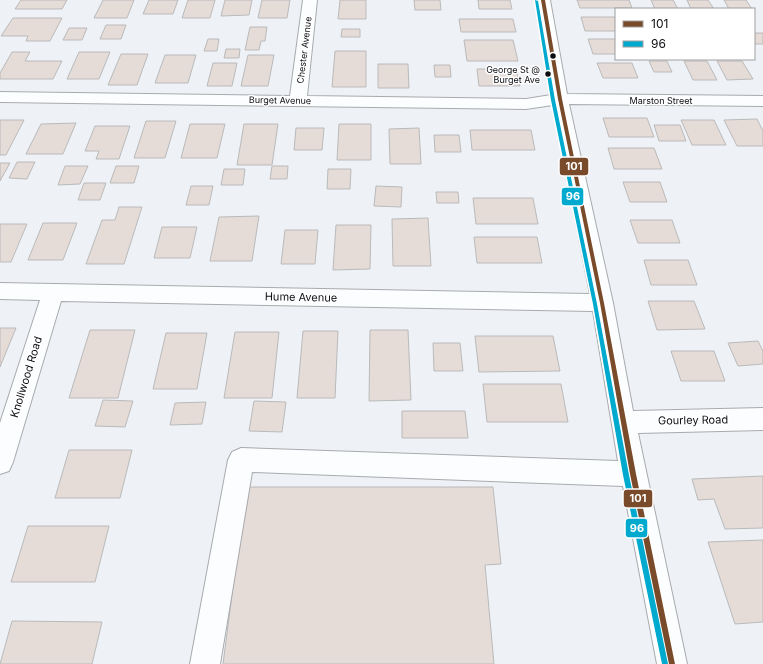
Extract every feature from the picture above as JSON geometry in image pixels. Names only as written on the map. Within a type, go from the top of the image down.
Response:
[{"type":"street","name":"Chester Avenue","points":[[298,101],[310,0]]},
{"type":"street","points":[[543,0],[560,99],[602,303],[633,474],[672,664]]},
{"type":"street","name":"Burget Avenue","points":[[0,97],[526,104],[560,99]]},
{"type":"street","name":"Marston Street","points":[[560,99],[763,100]]},
{"type":"street","name":"Hume Avenue","points":[[0,291],[602,303]]},
{"type":"street","name":"Knollwood Road","points":[[0,462],[53,292]]},
{"type":"street","name":"Gourley Road","points":[[623,422],[763,419]]},
{"type":"street","points":[[205,664],[241,460],[633,474]]},
{"type":"building","points":[[21,0],[67,0],[62,9],[15,9]]},
{"type":"building","points":[[103,0],[134,0],[127,18],[94,18]]},
{"type":"building","points":[[149,0],[178,0],[173,14],[143,14]]},
{"type":"building","points":[[188,0],[215,0],[210,18],[182,18]]},
{"type":"building","points":[[225,0],[252,0],[249,15],[221,16]]},
{"type":"building","points":[[262,0],[290,0],[287,18],[258,18]]},
{"type":"building","points":[[340,0],[366,0],[366,19],[338,19]]},
{"type":"building","points":[[414,0],[440,0],[441,10],[415,10]]},
{"type":"building","points":[[478,0],[510,0],[512,9],[479,9]]},
{"type":"building","points":[[577,0],[629,0],[632,8],[580,8]]},
{"type":"building","points":[[651,0],[673,0],[677,8],[655,8]]},
{"type":"building","points":[[687,0],[708,0],[713,8],[691,8]]},
{"type":"building","points":[[724,0],[746,0],[751,8],[728,8]]},
{"type":"building","points":[[581,17],[615,17],[615,31],[585,31]]},
{"type":"building","points":[[13,18],[62,18],[50,41],[26,41],[28,36],[1,36]]},
{"type":"building","points":[[459,19],[513,19],[516,32],[461,32]]},
{"type":"building","points":[[106,25],[126,25],[121,39],[100,39]]},
{"type":"building","points":[[250,27],[267,27],[265,41],[261,41],[259,50],[245,50]]},
{"type":"building","points":[[69,28],[87,28],[82,40],[63,40]]},
{"type":"building","points":[[342,29],[360,29],[360,37],[341,37]]},
{"type":"building","points":[[755,33],[763,33],[763,44],[755,44]]},
{"type":"building","points":[[208,39],[219,39],[217,51],[204,51]]},
{"type":"building","points":[[588,39],[615,39],[615,54],[593,54]]},
{"type":"building","points":[[464,40],[513,40],[518,61],[467,61]]},
{"type":"building","points":[[226,49],[240,49],[239,58],[224,58]]},
{"type":"building","points":[[335,51],[366,51],[366,87],[332,87]]},
{"type":"building","points":[[12,52],[30,52],[25,61],[62,61],[53,79],[0,79],[0,73]]},
{"type":"building","points":[[79,52],[110,52],[99,79],[67,79]]},
{"type":"building","points":[[121,54],[148,54],[137,85],[108,85]]},
{"type":"building","points":[[165,55],[196,55],[188,83],[155,83]]},
{"type":"building","points":[[248,55],[274,55],[268,86],[241,86]]},
{"type":"building","points":[[649,61],[667,61],[672,72],[654,72]]},
{"type":"building","points":[[684,61],[707,61],[717,80],[693,80]]},
{"type":"building","points":[[717,61],[742,61],[753,79],[727,80]]},
{"type":"building","points":[[213,63],[237,63],[232,86],[207,86]]},
{"type":"building","points":[[597,63],[632,63],[638,78],[603,78]]},
{"type":"building","points":[[378,64],[408,64],[409,88],[378,88]]},
{"type":"building","points":[[434,65],[450,65],[451,77],[435,77]]},
{"type":"building","points":[[477,69],[516,69],[520,86],[479,86]]},
{"type":"building","points":[[603,118],[647,118],[654,137],[609,137]]},
{"type":"building","points":[[757,119],[763,131],[763,146],[737,146],[724,120]]},
{"type":"building","points":[[0,120],[24,120],[6,155],[0,155]]},
{"type":"building","points":[[681,120],[714,120],[726,145],[692,145]]},
{"type":"building","points":[[146,121],[176,121],[165,158],[134,158]]},
{"type":"building","points":[[76,123],[63,154],[26,154],[41,124]]},
{"type":"building","points":[[190,124],[225,124],[217,158],[181,158]]},
{"type":"building","points":[[244,124],[278,124],[272,165],[237,165]]},
{"type":"building","points":[[339,124],[371,124],[371,160],[337,160]]},
{"type":"building","points":[[654,125],[680,125],[686,141],[659,141]]},
{"type":"building","points":[[95,126],[130,126],[119,159],[96,159],[99,151],[85,151]]},
{"type":"building","points":[[296,128],[324,128],[322,150],[294,150]]},
{"type":"building","points":[[419,128],[421,164],[390,164],[389,129]]},
{"type":"building","points":[[470,130],[531,130],[535,150],[472,150]]},
{"type":"building","points":[[434,135],[459,135],[461,152],[435,152]]},
{"type":"building","points":[[608,148],[654,148],[662,169],[614,169]]},
{"type":"building","points":[[17,162],[35,162],[27,179],[9,178]]},
{"type":"building","points":[[0,163],[10,163],[0,181]]},
{"type":"building","points":[[65,166],[88,166],[80,184],[58,185]]},
{"type":"building","points":[[116,166],[139,166],[134,183],[110,183]]},
{"type":"building","points":[[272,166],[288,166],[287,179],[270,179]]},
{"type":"building","points":[[224,169],[245,169],[243,185],[221,185]]},
{"type":"building","points":[[328,169],[351,169],[350,189],[327,189]]},
{"type":"building","points":[[623,182],[660,182],[667,202],[630,202]]},
{"type":"building","points":[[84,183],[106,183],[100,200],[78,200]]},
{"type":"building","points":[[191,186],[213,186],[209,205],[186,205]]},
{"type":"building","points":[[376,186],[402,187],[401,207],[374,206]]},
{"type":"building","points":[[436,192],[458,192],[459,203],[437,203]]},
{"type":"building","points":[[473,198],[533,198],[538,224],[476,224]]},
{"type":"building","points":[[119,207],[142,207],[124,264],[86,264],[102,220],[115,220]]},
{"type":"building","points":[[259,216],[252,261],[210,261],[219,217]]},
{"type":"building","points":[[428,218],[431,266],[393,266],[392,219]]},
{"type":"building","points":[[630,220],[672,220],[680,243],[638,243]]},
{"type":"building","points":[[43,223],[77,223],[63,260],[28,260]]},
{"type":"building","points":[[0,224],[27,224],[11,262],[0,262]]},
{"type":"building","points":[[336,225],[371,225],[370,269],[333,270]]},
{"type":"building","points":[[162,227],[197,227],[190,258],[154,258]]},
{"type":"building","points":[[285,230],[318,230],[315,264],[281,264]]},
{"type":"building","points":[[474,237],[537,237],[542,263],[477,263]]},
{"type":"building","points":[[644,260],[688,260],[697,285],[651,285]]},
{"type":"building","points":[[648,301],[694,301],[705,329],[657,330]]},
{"type":"building","points":[[0,328],[16,328],[0,367]]},
{"type":"building","points":[[90,330],[135,330],[118,398],[69,398]]},
{"type":"building","points":[[370,330],[408,330],[411,400],[369,401]]},
{"type":"building","points":[[303,331],[338,331],[335,398],[297,398]]},
{"type":"building","points":[[235,332],[279,332],[272,398],[224,398]]},
{"type":"building","points":[[166,333],[207,333],[197,389],[153,389]]},
{"type":"building","points":[[475,336],[553,336],[560,371],[479,372]]},
{"type":"building","points":[[758,341],[763,351],[763,364],[738,366],[728,343]]},
{"type":"building","points":[[433,343],[460,343],[463,371],[434,371]]},
{"type":"building","points":[[671,351],[714,351],[725,381],[681,381]]},
{"type":"building","points":[[483,384],[561,384],[568,422],[487,422]]},
{"type":"building","points":[[103,400],[133,401],[125,427],[95,426]]},
{"type":"building","points":[[254,401],[286,402],[282,432],[249,431]]},
{"type":"building","points":[[206,402],[202,424],[170,425],[175,403]]},
{"type":"building","points":[[402,411],[465,411],[468,438],[402,438]]},
{"type":"building","points":[[69,450],[132,450],[120,498],[55,498]]},
{"type":"building","points":[[763,476],[763,528],[725,529],[714,499],[698,500],[692,479]]},
{"type":"building","points":[[246,487],[493,487],[501,564],[485,565],[494,664],[223,664]]},
{"type":"building","points":[[28,526],[109,526],[95,582],[11,582]]},
{"type":"building","points":[[763,540],[763,622],[735,624],[708,542]]},
{"type":"building","points":[[12,621],[102,622],[92,664],[0,664]]},
{"type":"transit line","name":"101","points":[[543,0],[560,99],[602,303],[633,474],[672,664]]},
{"type":"transit line","name":"96","points":[[536,1],[553,100],[595,304],[626,475],[665,664]]},
{"type":"place","name":"George St @ Burget Ave","points":[[548,74]]}]
